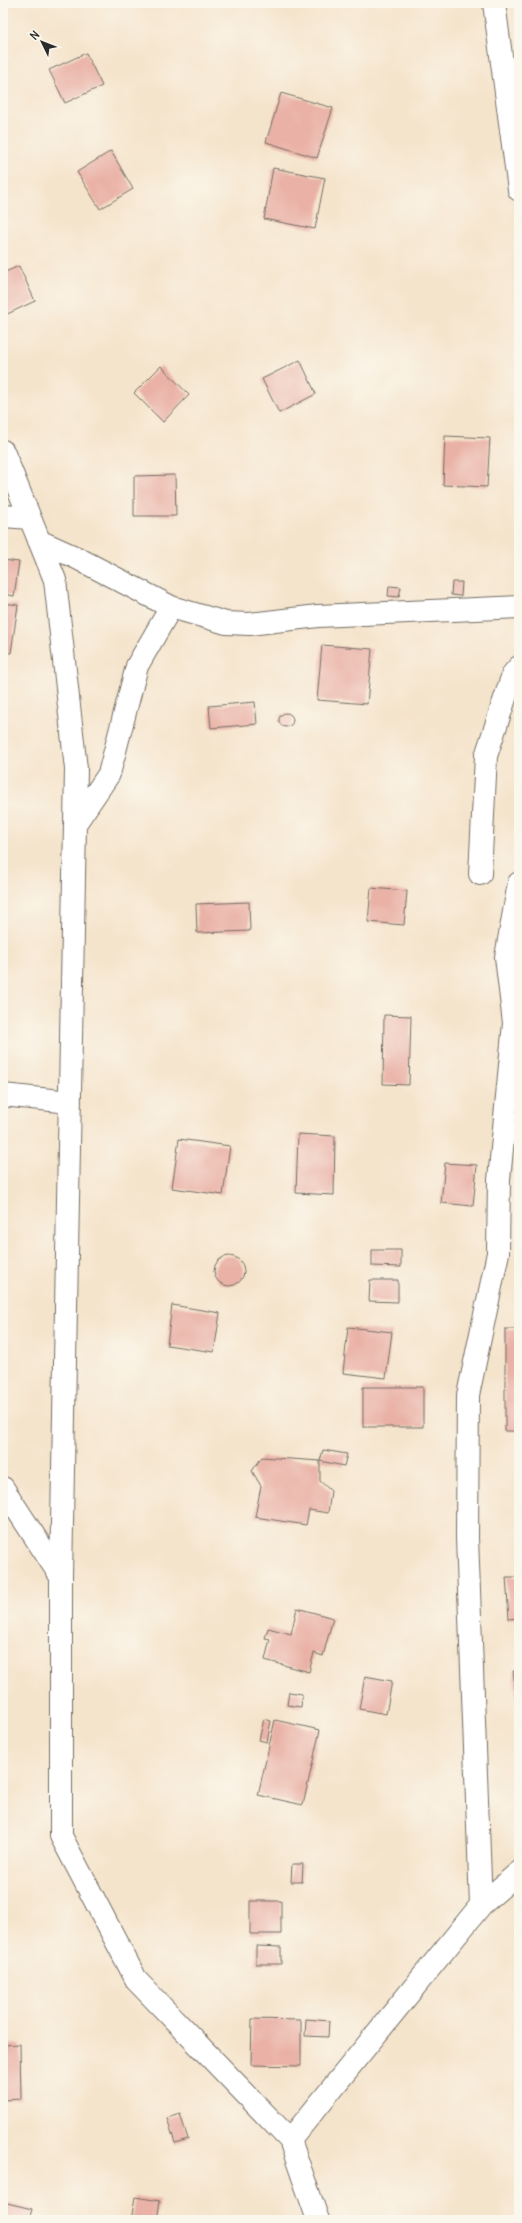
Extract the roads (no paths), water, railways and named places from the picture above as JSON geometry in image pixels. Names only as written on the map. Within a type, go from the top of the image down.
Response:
[{"type":"street","points":[[494,3],[519,190]]},
{"type":"street","points":[[3,452],[55,580],[76,769],[61,1577],[61,1836],[137,1981],[290,2140],[318,2220]]},
{"type":"street","points":[[3,516],[30,518]]},
{"type":"street","points":[[39,541],[77,558],[171,607],[226,623],[249,624],[318,616],[519,607]]},
{"type":"street","points":[[75,824],[109,774],[137,666],[171,607]]},
{"type":"street","points":[[480,874],[486,756],[513,674],[519,668]]},
{"type":"street","points":[[481,1905],[467,1538],[468,1395],[498,1253],[499,1180],[514,1023],[506,957],[519,883]]},
{"type":"street","points":[[3,1095],[70,1102]]},
{"type":"street","points":[[4,1490],[61,1577]]},
{"type":"street","points":[[290,2140],[481,1905],[519,1872]]}]
